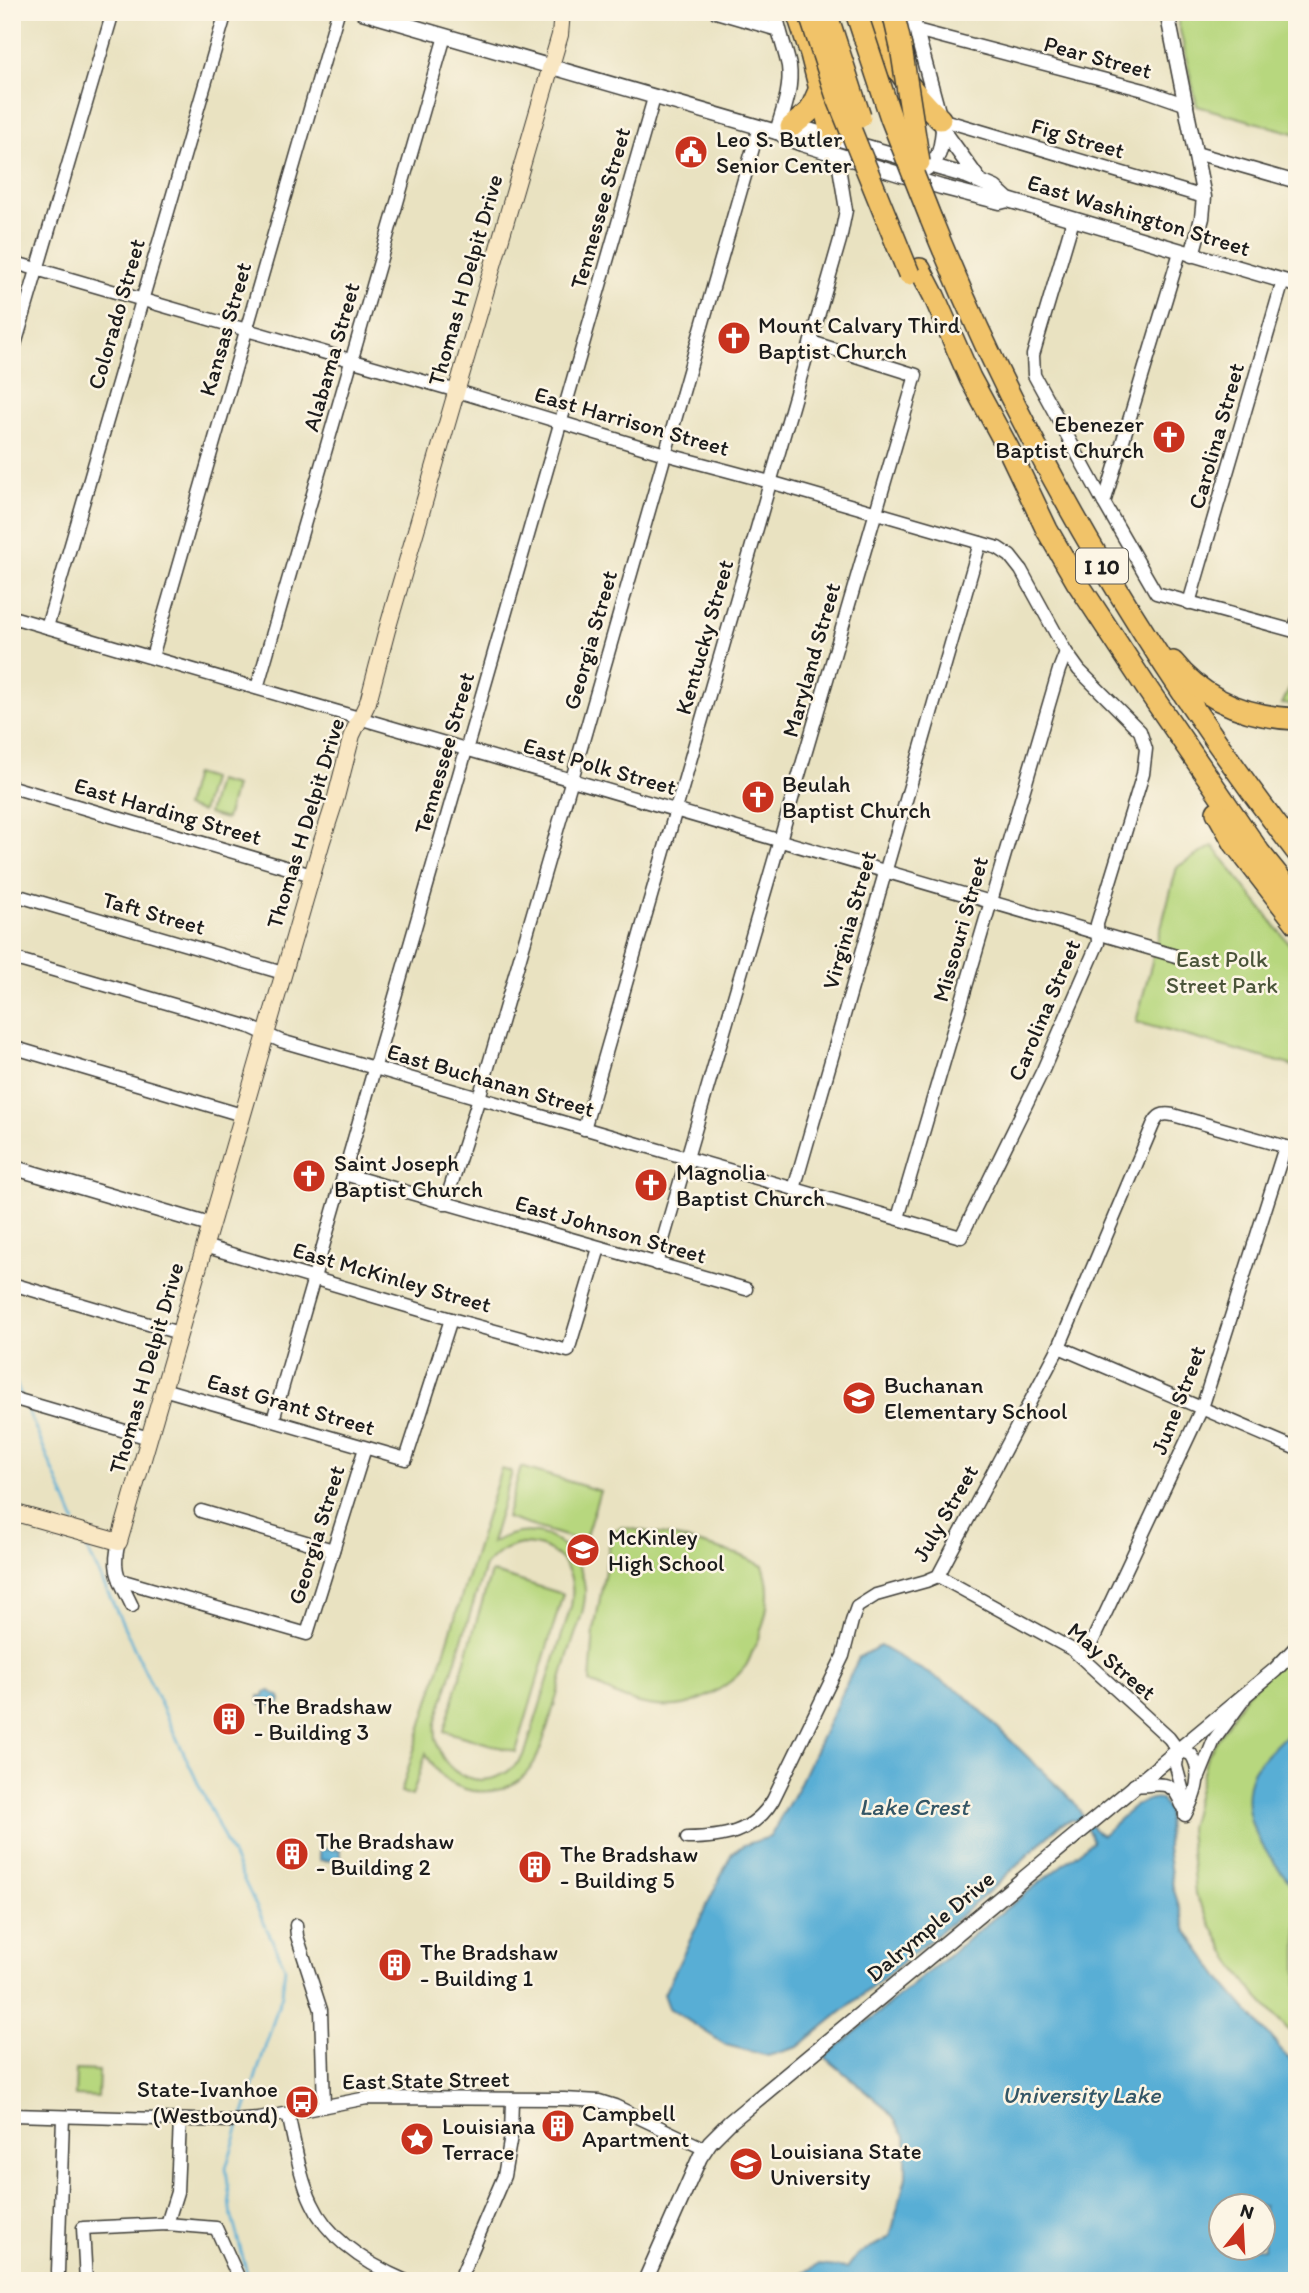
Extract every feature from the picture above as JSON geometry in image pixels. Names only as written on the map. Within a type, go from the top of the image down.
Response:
[{"type":"highway","points":[[797,12],[821,86],[835,146]]},
{"type":"highway","points":[[808,12],[881,211],[914,272]]},
{"type":"highway","points":[[826,12],[914,272]]},
{"type":"highway","name":"I 10","points":[[856,12],[891,118],[946,257],[988,352],[1037,450],[1116,591],[1205,728],[1297,852]]},
{"type":"highway","points":[[870,12],[890,60],[942,125]]},
{"type":"highway","points":[[893,12],[931,219]]},
{"type":"highway","points":[[782,130],[810,111],[821,86]]},
{"type":"highway","name":"I 10","points":[[914,272],[951,362],[971,378],[1047,530],[1077,582],[1259,852],[1297,899]]},
{"type":"highway","points":[[1116,591],[1177,668],[1203,692],[1244,711],[1297,719]]},
{"type":"highway","points":[[1203,770],[1209,798],[1235,844],[1297,923]]},
{"type":"main road","name":"Thomas H Delpit Drive","points":[[111,1540],[149,1438],[335,802],[352,735],[368,702],[560,35],[562,12]]},
{"type":"main road","points":[[12,1511],[111,1540]]},
{"type":"street","points":[[12,355],[113,12]]},
{"type":"street","name":"Colorado Street","points":[[47,627],[226,12]]},
{"type":"street","name":"Kansas Street","points":[[152,657],[338,12]]},
{"type":"street","points":[[362,12],[759,127],[782,130],[835,146],[932,166],[980,181],[995,188],[1008,200]]},
{"type":"street","points":[[716,12],[778,30]]},
{"type":"street","points":[[775,12],[790,80],[782,130]]},
{"type":"street","points":[[911,12],[942,125],[964,162],[980,181]]},
{"type":"street","points":[[1104,503],[1186,254],[1202,218],[1203,197],[1196,153],[1167,12]]},
{"type":"street","name":"Pear Street","points":[[916,30],[1144,90],[1187,105]]},
{"type":"street","name":"Alabama Street","points":[[257,688],[445,37]]},
{"type":"street","name":"Tennessee Street","points":[[273,1420],[654,98]]},
{"type":"street","points":[[912,178],[932,166],[940,152],[942,125]]},
{"type":"street","name":"Fig Street","points":[[942,125],[1203,197]]},
{"type":"street","name":"Georgia Street","points":[[445,1205],[572,779],[759,127]]},
{"type":"street","points":[[835,146],[912,178],[1000,202],[1008,200]]},
{"type":"street","name":"Kentucky Street","points":[[584,1129],[845,219],[835,146]]},
{"type":"street","points":[[1196,153],[1297,182]]},
{"type":"street","name":"East Washington Street","points":[[1008,200],[1290,283]]},
{"type":"street","points":[[1073,220],[1033,355],[1034,375],[1157,593],[1189,603],[1295,626]]},
{"type":"street","name":"East Harrison Street","points":[[12,262],[665,454],[998,548],[1013,559],[1066,652],[1094,687],[1140,732],[1146,749]]},
{"type":"street","name":"Carolina Street","points":[[1189,603],[1290,283]]},
{"type":"street","name":"Maryland Street","points":[[656,1264],[916,375],[811,342]]},
{"type":"street","name":"Virginia Street","points":[[794,1189],[980,543]]},
{"type":"street","name":"East Polk Street","points":[[12,617],[1177,956]]},
{"type":"street","name":"Missouri Street","points":[[898,1218],[990,900],[1066,652]]},
{"type":"street","name":"Carolina Street","points":[[961,1237],[1065,1023],[1098,943],[1097,924],[1143,774],[1146,749]]},
{"type":"street","name":"East Harding Street","points":[[12,787],[312,875]]},
{"type":"street","name":"Taft Street","points":[[12,894],[284,973]]},
{"type":"street","name":"East Buchanan Street","points":[[12,958],[250,1027],[281,1041],[961,1237]]},
{"type":"street","points":[[12,1047],[242,1115]]},
{"type":"street","name":"July Street","points":[[687,1838],[722,1837],[744,1829],[758,1819],[773,1800],[839,1664],[857,1607],[876,1594],[938,1576],[1059,1348],[1153,1125],[1161,1115],[1173,1115],[1291,1148]]},
{"type":"street","name":"June Street","points":[[1084,1658],[1202,1408],[1291,1148]]},
{"type":"street","points":[[12,1167],[210,1225]]},
{"type":"street","name":"East Johnson Street","points":[[344,1174],[746,1289]]},
{"type":"street","name":"East McKinley Street","points":[[204,1246],[568,1351],[599,1248]]},
{"type":"street","points":[[12,1284],[179,1333]]},
{"type":"street","name":"East Grant Street","points":[[163,1389],[406,1459],[451,1319]]},
{"type":"street","points":[[1059,1348],[1297,1449]]},
{"type":"street","points":[[12,1398],[149,1438]]},
{"type":"street","name":"Georgia Street","points":[[120,1580],[307,1634],[365,1448]]},
{"type":"street","points":[[201,1510],[333,1550]]},
{"type":"street","name":"Thomas H Delpit Drive","points":[[111,1540],[120,1580],[132,1606]]},
{"type":"street","name":"May Street","points":[[938,1576],[1053,1638],[1084,1658],[1169,1738],[1178,1750],[1186,1752],[1194,1759],[1196,1784]]},
{"type":"street","name":"Dalrymple Drive","points":[[645,2281],[705,2149],[745,2108],[1275,1670],[1297,1647]]},
{"type":"street","points":[[1134,1785],[1147,1787],[1162,1784],[1175,1793],[1185,1815],[1214,1740],[1248,1692]]},
{"type":"street","points":[[1178,1750],[1175,1761],[1183,1792],[1183,1808]]},
{"type":"street","points":[[296,1925],[297,1936],[321,2010],[324,2106]]},
{"type":"street","name":"East State Street","points":[[12,2115],[231,2121],[259,2119],[367,2098],[564,2098],[606,2103],[705,2149]]},
{"type":"street","points":[[459,2281],[504,2176],[511,2136],[512,2099]]},
{"type":"street","points":[[288,2114],[310,2201],[324,2223],[358,2255],[406,2281]]},
{"type":"street","points":[[58,2272],[63,2118]]},
{"type":"street","points":[[167,2224],[177,2192],[180,2120]]},
{"type":"street","points":[[86,2281],[83,2228],[167,2224],[216,2228],[240,2281]]},
{"type":"green space","points":[[1176,12],[1297,12],[1297,134],[1197,106]]},
{"type":"green space","points":[[1297,673],[1297,705],[1282,704]]},
{"type":"green space","points":[[194,774],[211,779],[202,812],[185,807]]},
{"type":"green space","points":[[217,781],[235,786],[226,819],[208,814]]},
{"type":"green space","name":"East Polk Street Park","points":[[1213,846],[1297,954],[1297,1067],[1136,1022],[1177,867]]},
{"type":"green space","points":[[521,1467],[600,1491],[584,1542],[506,1518]]},
{"type":"green space","points":[[501,1469],[512,1472],[491,1543],[519,1533],[531,1532],[546,1536],[563,1546],[570,1554],[584,1581],[582,1613],[543,1742],[522,1778],[503,1789],[479,1792],[457,1786],[439,1773],[426,1753],[412,1796],[401,1792]],"holes":[[[522,1544],[535,1545],[556,1555],[563,1562],[572,1581],[571,1606],[525,1753],[512,1768],[498,1777],[482,1780],[467,1777],[454,1770],[443,1758],[437,1742],[436,1723],[485,1566],[505,1549]]]},
{"type":"green space","points":[[621,1527],[676,1537],[740,1555],[763,1566],[768,1597],[762,1628],[745,1667],[714,1693],[685,1705],[653,1706],[621,1697],[590,1682],[594,1631],[612,1532]]},
{"type":"green space","points":[[491,1572],[563,1594],[516,1752],[444,1731]]},
{"type":"green space","points":[[1297,1646],[1297,2039],[1255,1994],[1230,1960],[1195,1894],[1189,1828],[1207,1756],[1248,1692]]},
{"type":"green space","points":[[76,2070],[99,2071],[98,2097],[75,2096]]},
{"type":"water","name":"University Lake","points":[[880,1646],[961,1692],[1074,1802],[1090,1825],[1102,1835],[1137,1805],[1161,1799],[1168,1811],[1167,1848],[1173,1887],[1187,1931],[1222,1981],[1297,2068],[1297,2281],[787,2281],[818,2265],[847,2268],[857,2255],[890,2237],[906,2177],[906,2137],[887,2109],[825,2057],[994,1918],[1093,1841],[1080,1822],[1071,1820],[1061,1824],[983,1897],[798,2047],[768,2056],[726,2045],[669,2008],[664,1994],[732,1853],[744,1845],[770,1837],[798,1787],[859,1657]]},
{"type":"water","points":[[270,1691],[280,1697],[279,1706],[259,1704],[259,1696]]},
{"type":"water","points":[[1297,1724],[1297,1892],[1257,1837],[1248,1806],[1248,1789],[1256,1767]]},
{"type":"water","points":[[319,1849],[340,1850],[340,1861],[319,1860]]},
{"type":"waterway","points":[[12,1374],[22,1397]]},
{"type":"waterway","points":[[26,1406],[75,1522]]},
{"type":"waterway","points":[[82,1538],[285,1967],[282,1994],[243,2117]]},
{"type":"waterway","points":[[239,2126],[226,2168],[232,2217],[247,2273],[259,2281]]},
{"type":"place","name":"Leo S. Butler Senior Center","points":[[691,152]]},
{"type":"place","name":"Mount Calvary Third Baptist Church","points":[[734,338]]},
{"type":"place","name":"Ebenezer Baptist Church","points":[[1169,437]]},
{"type":"place","name":"Beulah Baptist Church","points":[[758,797]]},
{"type":"place","name":"Saint Joseph Baptist Church","points":[[309,1176]]},
{"type":"place","name":"Magnolia Baptist Church","points":[[651,1185]]},
{"type":"place","name":"Buchanan Elementary School","points":[[859,1398]]},
{"type":"place","name":"McKinley High School","points":[[583,1550]]},
{"type":"place","name":"The Bradshaw - Building 3","points":[[229,1719]]},
{"type":"place","name":"The Bradshaw - Building 2","points":[[292,1854]]},
{"type":"place","name":"The Bradshaw - Building 5","points":[[535,1867]]},
{"type":"place","name":"The Bradshaw - Building 1","points":[[395,1965]]},
{"type":"place","name":"State-Ivanhoe (Westbound)","points":[[302,2102]]},
{"type":"place","name":"Campbell Apartment","points":[[558,2126]]},
{"type":"place","name":"Louisiana Terrace","points":[[417,2139]]},
{"type":"place","name":"Louisiana State University","points":[[746,2164]]},
{"type":"water label","name":"Lake Crest","points":[[914,1806]]}]
